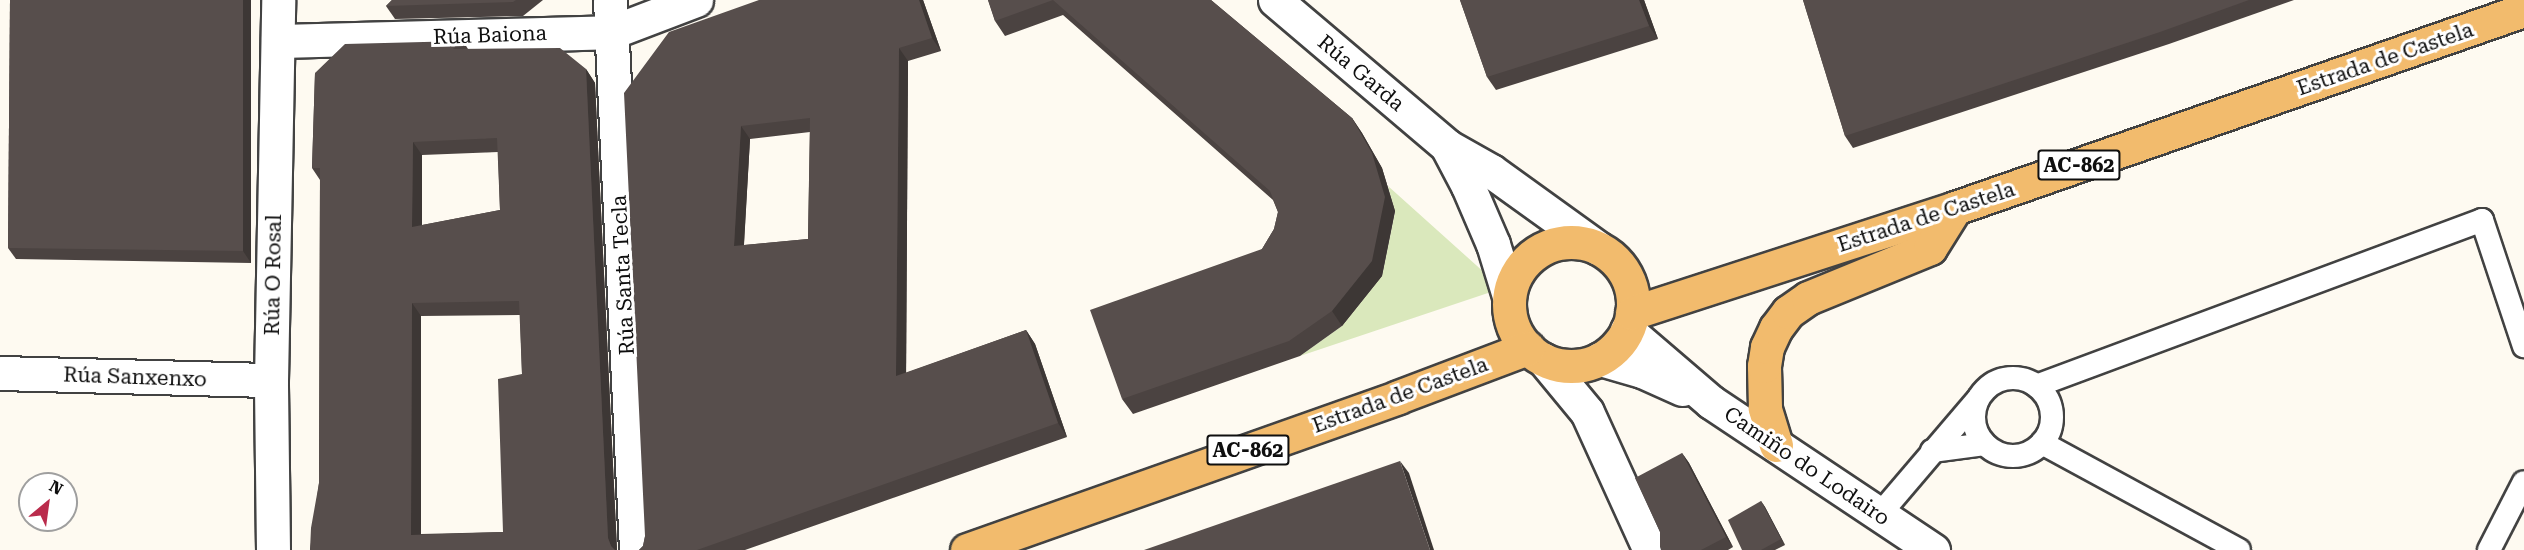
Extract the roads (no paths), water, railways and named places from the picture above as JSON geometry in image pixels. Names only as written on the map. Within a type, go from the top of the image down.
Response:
[{"type":"main road","name":"Estrada de Castela","points":[[1630,322],[2524,10]]},
{"type":"main road","points":[[1776,445],[1765,408],[1764,366],[1767,347],[1776,328],[1788,312],[1808,298],[1930,248],[1955,208]]},
{"type":"main road","points":[[1559,242],[1579,242],[1598,248],[1614,259],[1626,275],[1632,294],[1630,322],[1615,347],[1600,359],[1581,365],[1562,365],[1536,354],[1516,333],[1510,315],[1509,296],[1515,278],[1526,262],[1540,250],[1559,242]]},
{"type":"main road","name":"Estrada de Castela","points":[[967,550],[1387,401],[1536,354]]},
{"type":"street","name":"Rúa O Rosal","points":[[273,550],[271,381],[278,0]]},
{"type":"street","name":"Rúa Baiona","points":[[278,41],[611,16],[696,0]]},
{"type":"street","name":"Rúa Garda","points":[[1275,0],[1446,146],[1491,171],[1598,248]]},
{"type":"street","name":"Rúa Santa Tecla","points":[[611,16],[636,550]]},
{"type":"street","name":"Rúa Garda","points":[[1446,146],[1468,186],[1493,244],[1509,296]]},
{"type":"street","name":"Camiño do Lodairo","points":[[1630,322],[1711,402]]},
{"type":"street","points":[[1536,354],[1587,412],[1650,550]]},
{"type":"street","name":"Camiño do Lodairo","points":[[1600,359],[1642,371],[1711,402],[1933,550]]},
{"type":"street","name":"Rúa Sanxenxo","points":[[0,373],[271,381]]},
{"type":"lane","points":[[2036,386],[2482,220],[2524,346]]},
{"type":"lane","points":[[1880,514],[1988,387],[2012,378],[2036,386],[2045,395],[2052,419],[2042,443],[2027,453],[2007,456],[1985,444],[1974,422],[1980,397]]},
{"type":"lane","points":[[2042,443],[2239,550]]},
{"type":"lane","points":[[1932,451],[1985,444]]},
{"type":"lane","points":[[2489,550],[2524,482]]}]
